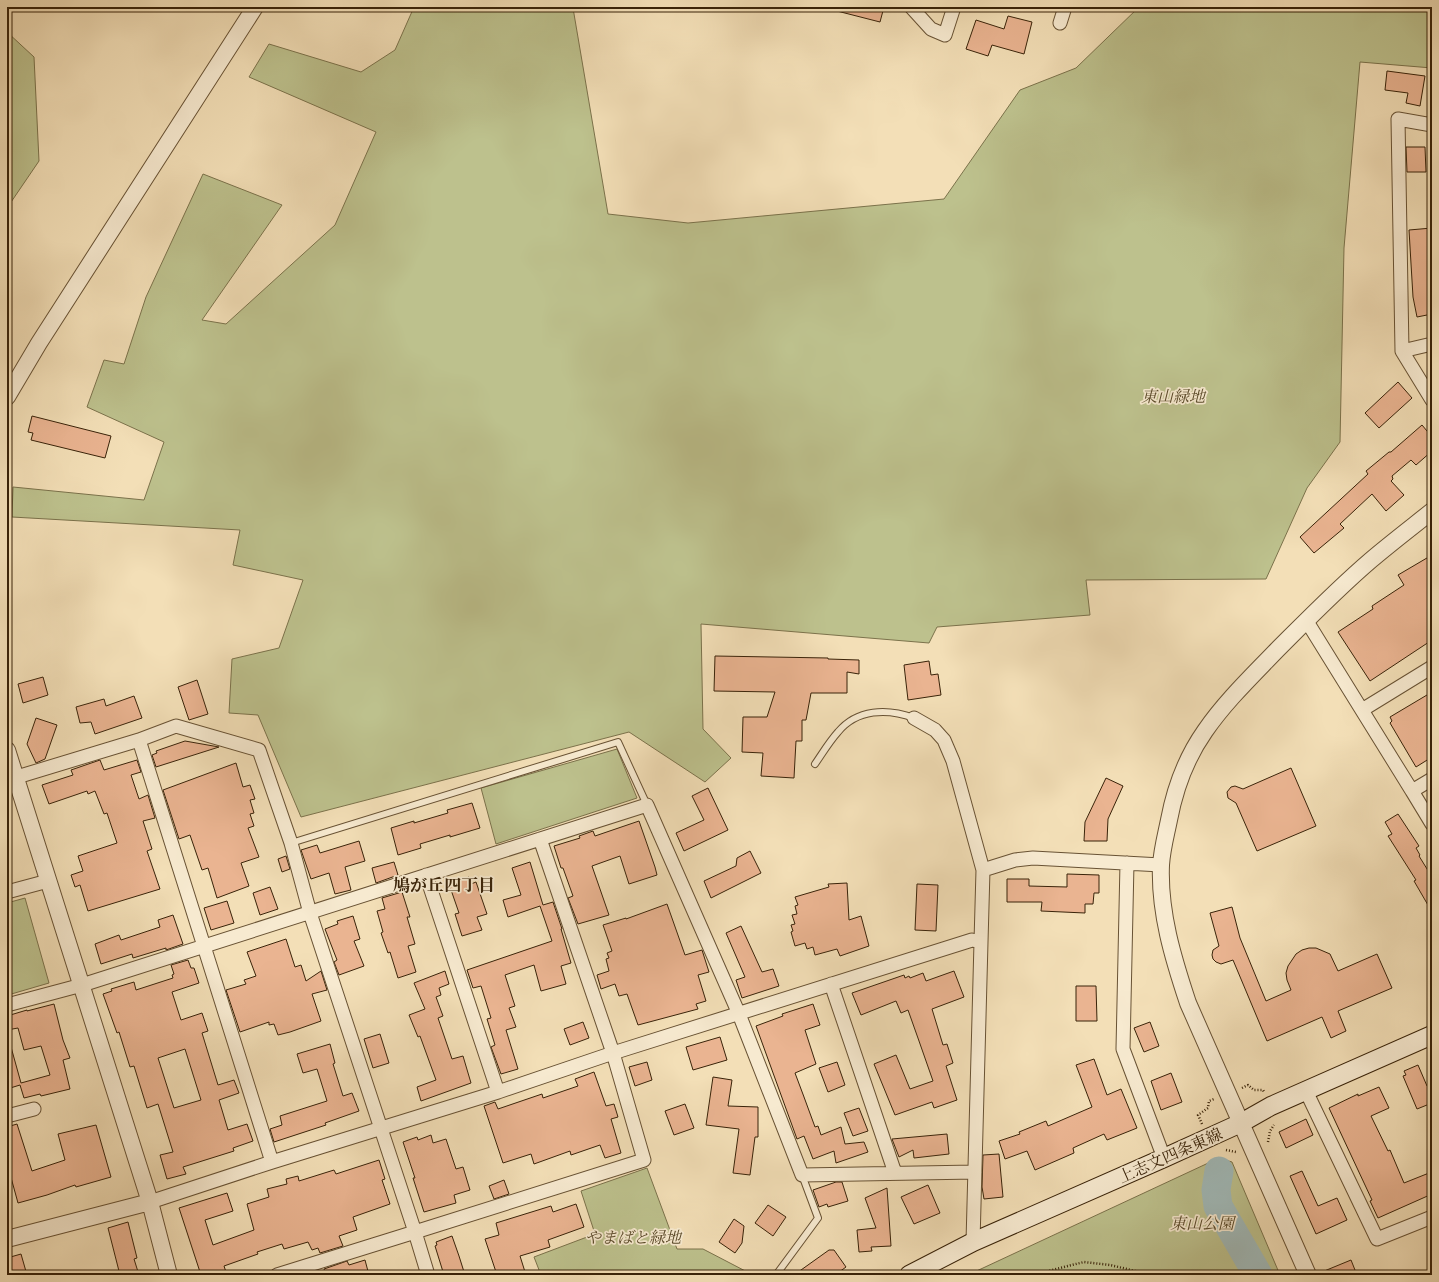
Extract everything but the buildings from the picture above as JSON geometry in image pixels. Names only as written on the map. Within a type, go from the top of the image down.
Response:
[{"type":"main road","name":"上志文四条東線","points":[[909,1275],[973,1242],[1164,1158],[1241,1123],[1271,1106],[1432,1035]]},
{"type":"street","points":[[7,397],[39,343],[255,7]]},
{"type":"street","points":[[911,7],[930,29],[945,35],[954,7]]},
{"type":"street","points":[[1060,23],[1065,7]]},
{"type":"street","points":[[1432,125],[1398,119],[1402,351],[1432,400]]},
{"type":"street","points":[[1402,351],[1432,344]]},
{"type":"street","points":[[1308,1275],[1188,1003],[1177,970],[1164,911],[1161,865],[1164,843],[1172,805],[1181,776],[1195,746],[1217,714],[1246,681],[1306,620],[1371,560],[1432,511]]},
{"type":"street","points":[[1306,620],[1432,824]]},
{"type":"street","points":[[1362,710],[1432,667]]},
{"type":"street","points":[[914,718],[935,730],[944,740],[954,761],[984,870],[973,1242]]},
{"type":"street","points":[[11,779],[139,740],[176,726],[259,750],[291,843],[310,913],[428,1275]]},
{"type":"street","points":[[139,740],[272,1162]]},
{"type":"street","points":[[7,750],[11,779],[48,881],[82,985],[150,1202],[169,1275]]},
{"type":"street","points":[[1412,791],[1432,779]]},
{"type":"street","points":[[7,1005],[82,985],[647,805],[739,1014],[802,1175],[975,1172]]},
{"type":"street","points":[[277,1275],[644,1160],[613,1053],[540,839]]},
{"type":"street","points":[[984,870],[1015,860],[1033,858],[1161,865]]},
{"type":"street","points":[[1127,863],[1123,1049],[1164,1158]]},
{"type":"street","points":[[426,875],[498,1092]]},
{"type":"street","points":[[7,892],[48,881]]},
{"type":"street","points":[[7,1239],[150,1202],[272,1162],[498,1092],[613,1053],[831,984],[972,940],[981,942]]},
{"type":"street","points":[[831,984],[895,1173]]},
{"type":"street","points":[[1306,1091],[1377,1239],[1432,1217]]},
{"type":"street","points":[[7,1116],[34,1109]]},
{"type":"lane","points":[[814,764],[838,731],[858,716],[876,712],[900,713],[914,718]]},
{"type":"lane","points":[[291,843],[618,742],[647,805]]},
{"type":"lane","points":[[776,1275],[818,1218],[802,1175]]},
{"type":"path","points":[[1271,1106],[1277,1122],[1270,1130],[1268,1141],[1271,1148]]},
{"type":"path","points":[[1032,1275],[1084,1262],[1110,1265],[1152,1275]]},
{"type":"green space","name":"東山緑地","points":[[414,7],[573,8],[608,214],[688,223],[944,199],[1020,90],[1076,68],[1139,7],[1432,7],[1432,68],[1360,62],[1344,248],[1340,442],[1307,488],[1266,579],[1086,580],[1090,615],[937,627],[929,643],[701,624],[703,729],[731,758],[705,782],[629,732],[301,817],[258,715],[229,713],[232,659],[279,648],[303,580],[233,565],[240,530],[12,517],[13,487],[144,500],[164,442],[87,407],[104,360],[124,364],[146,297],[203,174],[282,205],[202,320],[226,324],[335,225],[376,132],[249,77],[269,44],[361,72],[395,50]]},
{"type":"green space","points":[[7,32],[34,57],[39,161],[7,208]]},
{"type":"green space","points":[[617,749],[637,798],[496,844],[481,788]]},
{"type":"green space","points":[[25,898],[49,983],[8,995],[7,903]]},
{"type":"green space","name":"東山公園","points":[[1219,1158],[1232,1162],[1280,1275],[968,1275]]},
{"type":"green space","name":"やまばと緑地","points":[[647,1168],[677,1249],[703,1249],[753,1275],[541,1275],[534,1257],[595,1234],[581,1191]]},
{"type":"waterway","points":[[1219,1171],[1216,1190],[1218,1206],[1258,1275]]},
{"type":"district","name":"鳩が丘四丁目","points":[[444,885]]}]
